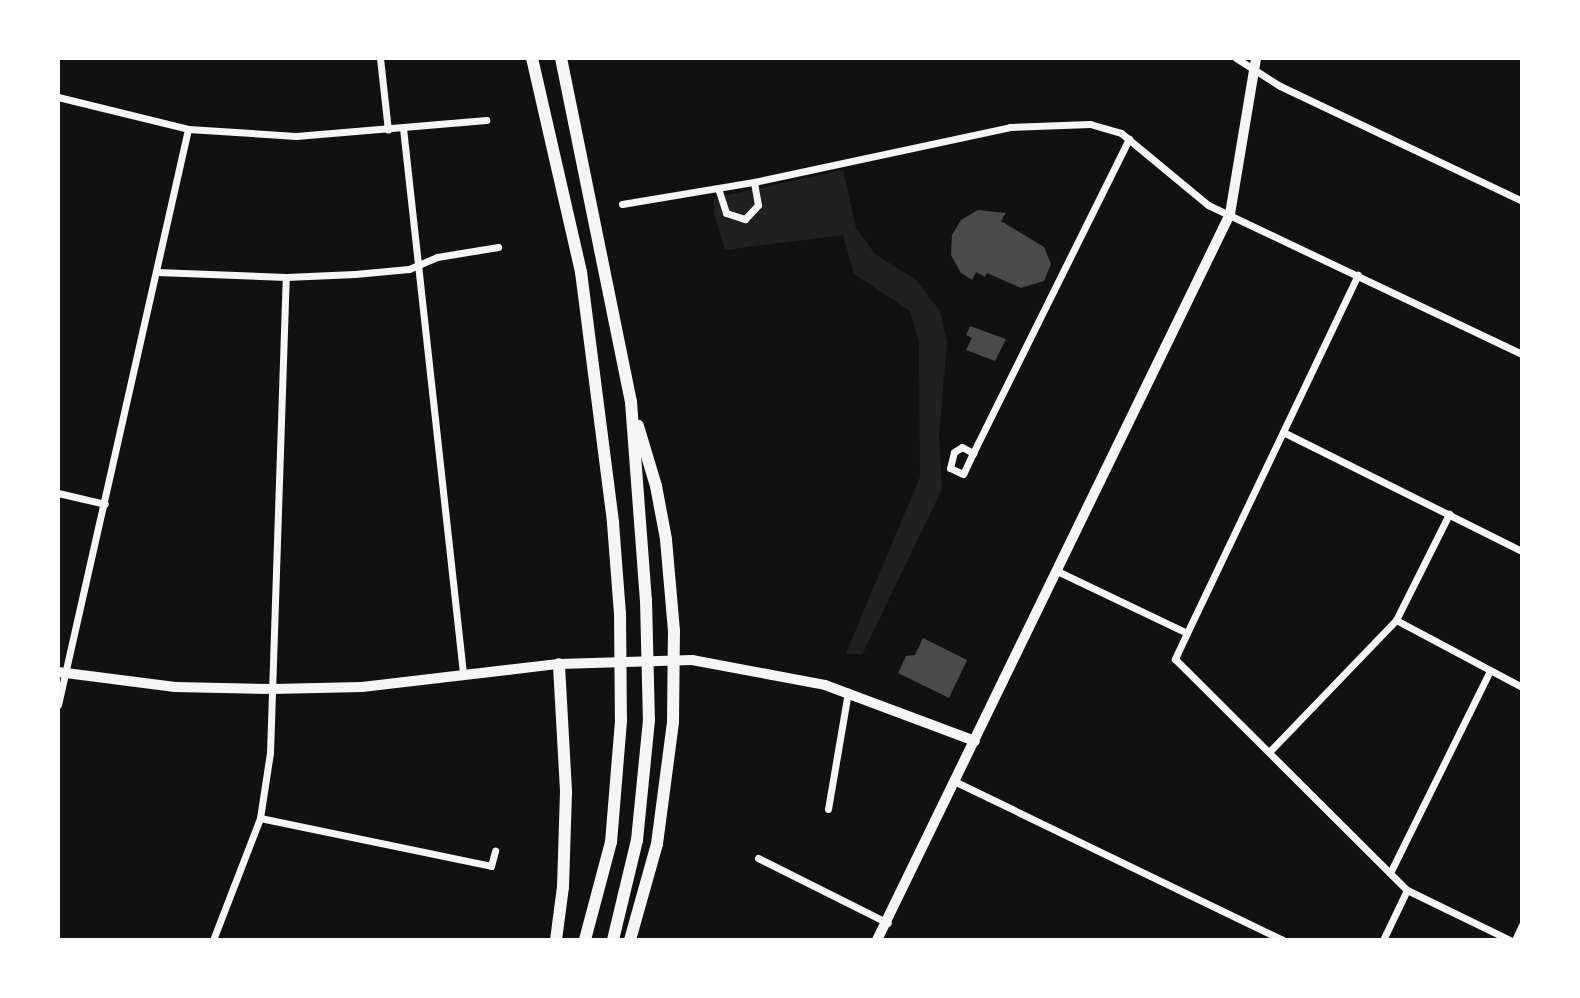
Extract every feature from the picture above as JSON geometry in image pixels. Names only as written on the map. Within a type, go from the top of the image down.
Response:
[{"type":"highway","points":[[532,58],[581,272],[609,482],[620,613],[621,721],[611,842],[585,940]]},
{"type":"highway","points":[[561,58],[631,402],[656,486],[674,631],[673,722],[657,844],[630,940]]},
{"type":"highway","points":[[613,940],[637,840],[649,720],[646,600],[631,402]]},
{"type":"highway","points":[[556,940],[563,887],[566,791],[559,664]]},
{"type":"street","points":[[380,58],[388,130]]},
{"type":"street","points":[[1236,58],[1253,71],[1522,201]]},
{"type":"street","points":[[877,940],[888,924],[1055,570],[1082,524],[1230,214],[1243,153],[1256,58]]},
{"type":"street","points":[[58,97],[188,130],[296,136],[486,120]]},
{"type":"street","points":[[622,204],[754,182],[1030,125],[1090,124],[1129,139],[1208,205],[1522,354]]},
{"type":"street","points":[[403,128],[463,673]]},
{"type":"street","points":[[58,705],[62,673],[105,505],[188,130]]},
{"type":"street","points":[[974,453],[1129,139]]},
{"type":"street","points":[[718,188],[726,213],[746,219],[758,205],[754,182]]},
{"type":"street","points":[[158,272],[286,277],[409,269],[437,257],[498,247]]},
{"type":"street","points":[[1358,275],[1175,659],[1407,890],[1512,940],[1522,925]]},
{"type":"street","points":[[213,940],[260,818],[273,689],[286,277]]},
{"type":"street","points":[[1283,432],[1522,551]]},
{"type":"street","points":[[58,493],[105,505]]},
{"type":"street","points":[[1270,751],[1396,620],[1449,514]]},
{"type":"street","points":[[1055,570],[1187,633]]},
{"type":"street","points":[[1396,620],[1522,687]]},
{"type":"street","points":[[62,673],[174,687],[273,689],[362,687],[463,673],[559,664],[692,660],[775,672],[848,692],[975,741]]},
{"type":"street","points":[[1390,873],[1490,671]]},
{"type":"street","points":[[828,809],[848,692]]},
{"type":"street","points":[[956,782],[1283,940]]},
{"type":"street","points":[[260,818],[491,866],[495,851]]},
{"type":"street","points":[[758,858],[888,924]]},
{"type":"street","points":[[1383,940],[1407,890]]},
{"type":"shaded area","points":[[843,170],[856,228],[875,254],[916,280],[940,311],[947,343],[939,436],[942,489],[862,655],[846,653],[920,477],[919,342],[910,311],[854,274],[843,235],[725,250],[714,213],[714,198]]},
{"type":"building","points":[[978,210],[1006,213],[1001,221],[1044,247],[1051,264],[1044,281],[1021,288],[987,273],[985,277],[976,272],[972,280],[961,273],[951,255],[952,235],[961,220]]},
{"type":"building","points":[[970,326],[1006,339],[995,361],[966,350],[972,338],[966,335]]},
{"type":"building","points":[[923,638],[967,660],[949,698],[898,673],[906,656],[915,655]]}]
